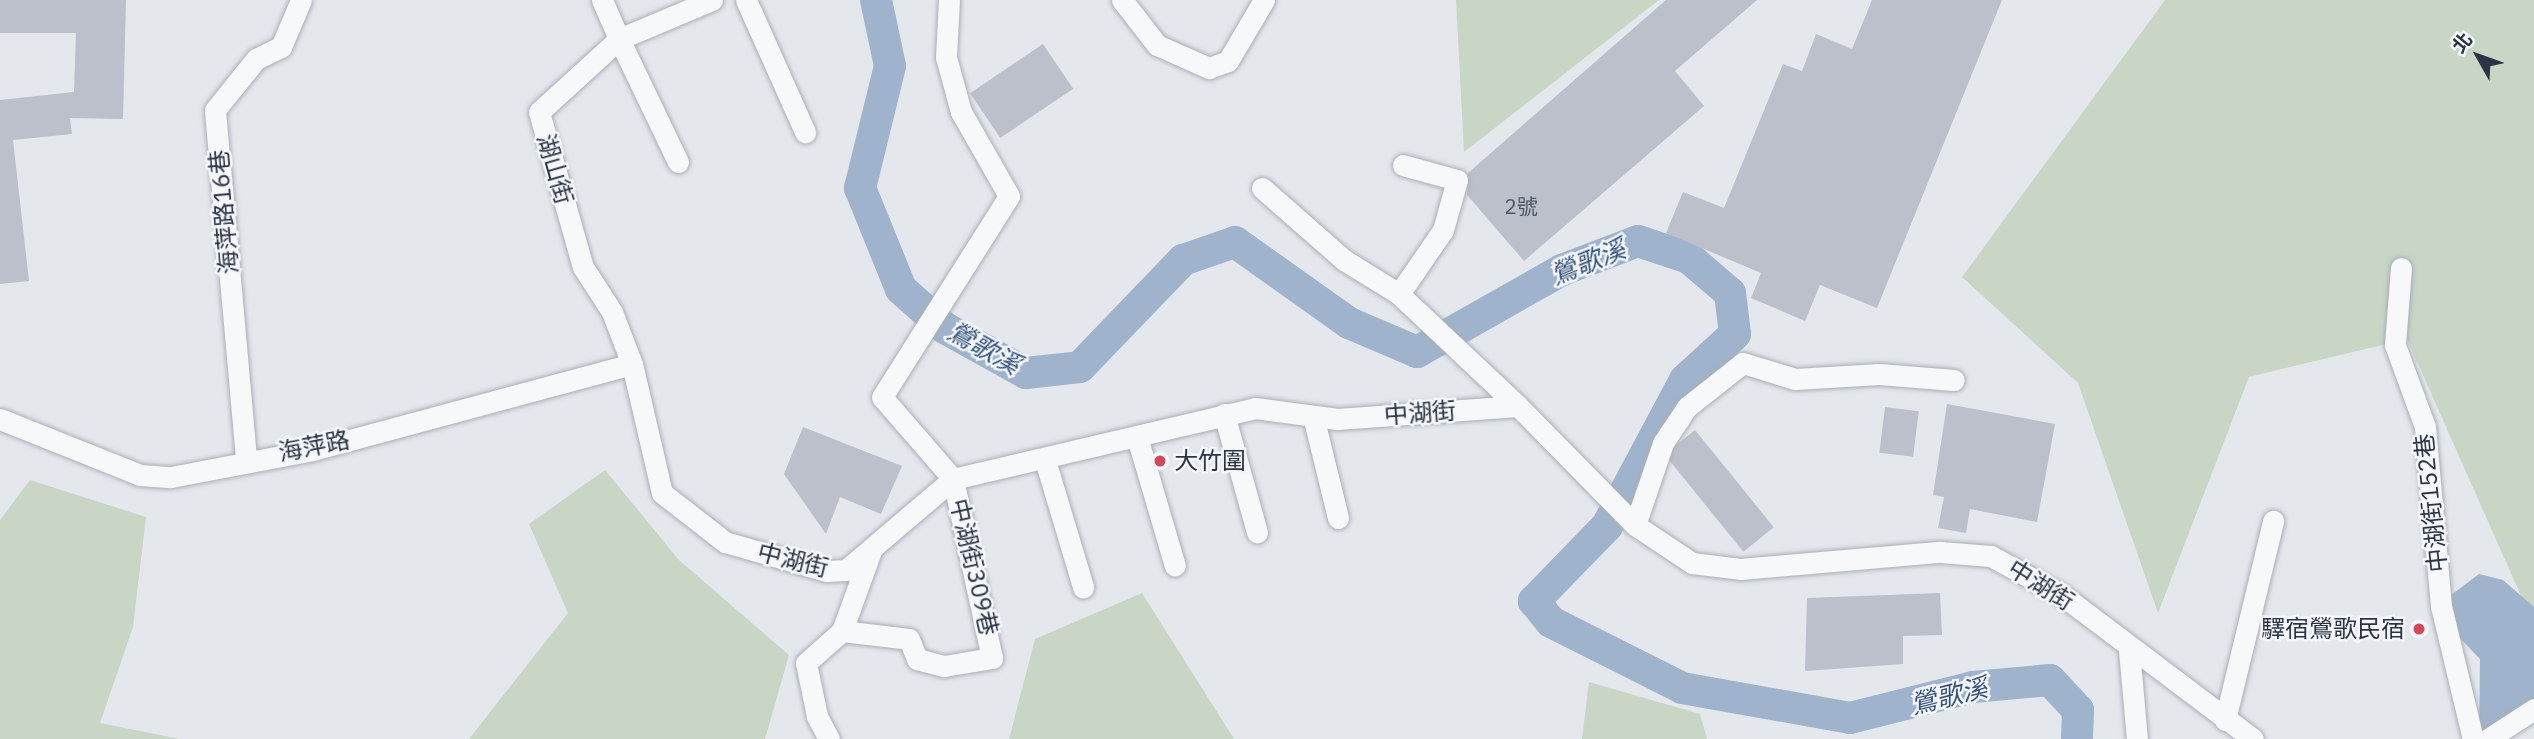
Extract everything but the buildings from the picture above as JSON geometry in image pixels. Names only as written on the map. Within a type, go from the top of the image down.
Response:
[{"type":"street","name":"海萍路16巷","points":[[246,458],[215,110],[256,59],[281,47],[301,0]]},
{"type":"street","points":[[602,0],[678,162]]},
{"type":"street","points":[[619,39],[712,0]]},
{"type":"street","points":[[746,0],[805,132]]},
{"type":"street","points":[[949,0],[946,57],[961,112],[1009,196],[882,397],[953,479]]},
{"type":"street","points":[[1122,0],[1157,45],[1209,68],[1228,61],[1264,0]]},
{"type":"street","name":"湖山街","points":[[619,39],[538,112],[583,267],[612,313],[632,364]]},
{"type":"street","points":[[1399,294],[1443,230],[1457,180],[1403,165]]},
{"type":"street","points":[[1262,188],[1344,260],[1399,294],[1432,321],[1518,406]]},
{"type":"street","name":"中湖街152巷","points":[[2401,268],[2395,345],[2425,427],[2441,606],[2473,739]]},
{"type":"street","points":[[1630,520],[1663,443],[1687,407],[1743,363],[1795,379],[1879,374],[1954,380]]},
{"type":"street","name":"海萍路","points":[[0,419],[140,475],[171,477],[246,458],[313,450],[632,364]]},
{"type":"street","name":"中湖街","points":[[632,364],[662,493],[693,523],[725,542],[827,571],[846,570],[953,479],[1045,460],[1224,414],[1255,408],[1313,416],[1518,406],[1630,520],[1692,563],[1740,569],[1940,552],[1991,556],[2053,588],[2129,650],[2253,739]]},
{"type":"street","points":[[1224,414],[1257,532]]},
{"type":"street","points":[[1313,416],[1338,518]]},
{"type":"street","points":[[1137,437],[1175,566]]},
{"type":"street","points":[[1045,460],[1083,587]]},
{"type":"street","name":"中湖街309巷","points":[[842,631],[909,639],[917,659],[944,666],[992,658],[953,479]]},
{"type":"street","points":[[2225,720],[2273,521]]},
{"type":"street","points":[[829,739],[817,716],[806,663],[842,631],[871,551]]},
{"type":"street","points":[[2129,650],[2137,739]]},
{"type":"street","points":[[2488,739],[2534,709]]},
{"type":"green space","points":[[1456,0],[1659,0],[1464,152]]},
{"type":"green space","points":[[2165,0],[2534,0],[2534,625],[2407,339],[2249,377],[2158,613],[2078,383],[1962,277]]},
{"type":"green space","points":[[605,470],[679,560],[789,655],[765,739],[469,739],[568,613],[529,524]]},
{"type":"green space","points":[[30,480],[146,517],[133,627],[100,723],[180,739],[0,739],[0,520]]},
{"type":"green space","points":[[1142,593],[1234,739],[1009,739],[1035,639]]},
{"type":"green space","points":[[1589,682],[1700,714],[1707,739],[1582,739]]},
{"type":"water","points":[[2479,574],[2503,580],[2534,607],[2534,700],[2479,738],[2480,659],[2453,631],[2443,601]]},
{"type":"waterway","name":"鶯歌溪","points":[[876,0],[890,66],[860,188],[901,289],[945,328],[1026,373],[1080,367],[1183,260],[1235,242],[1349,323],[1417,352],[1562,270],[1638,241],[1689,258],[1730,293],[1735,334],[1685,380],[1607,526],[1534,601],[1551,622],[1682,688],[1850,718],[1973,687],[2050,680],[2078,710],[2077,739]]},
{"type":"place","name":"大竹圍","points":[[1160,461]]},
{"type":"place","name":"驛宿鶯歌民宿","points":[[2419,629]]}]
